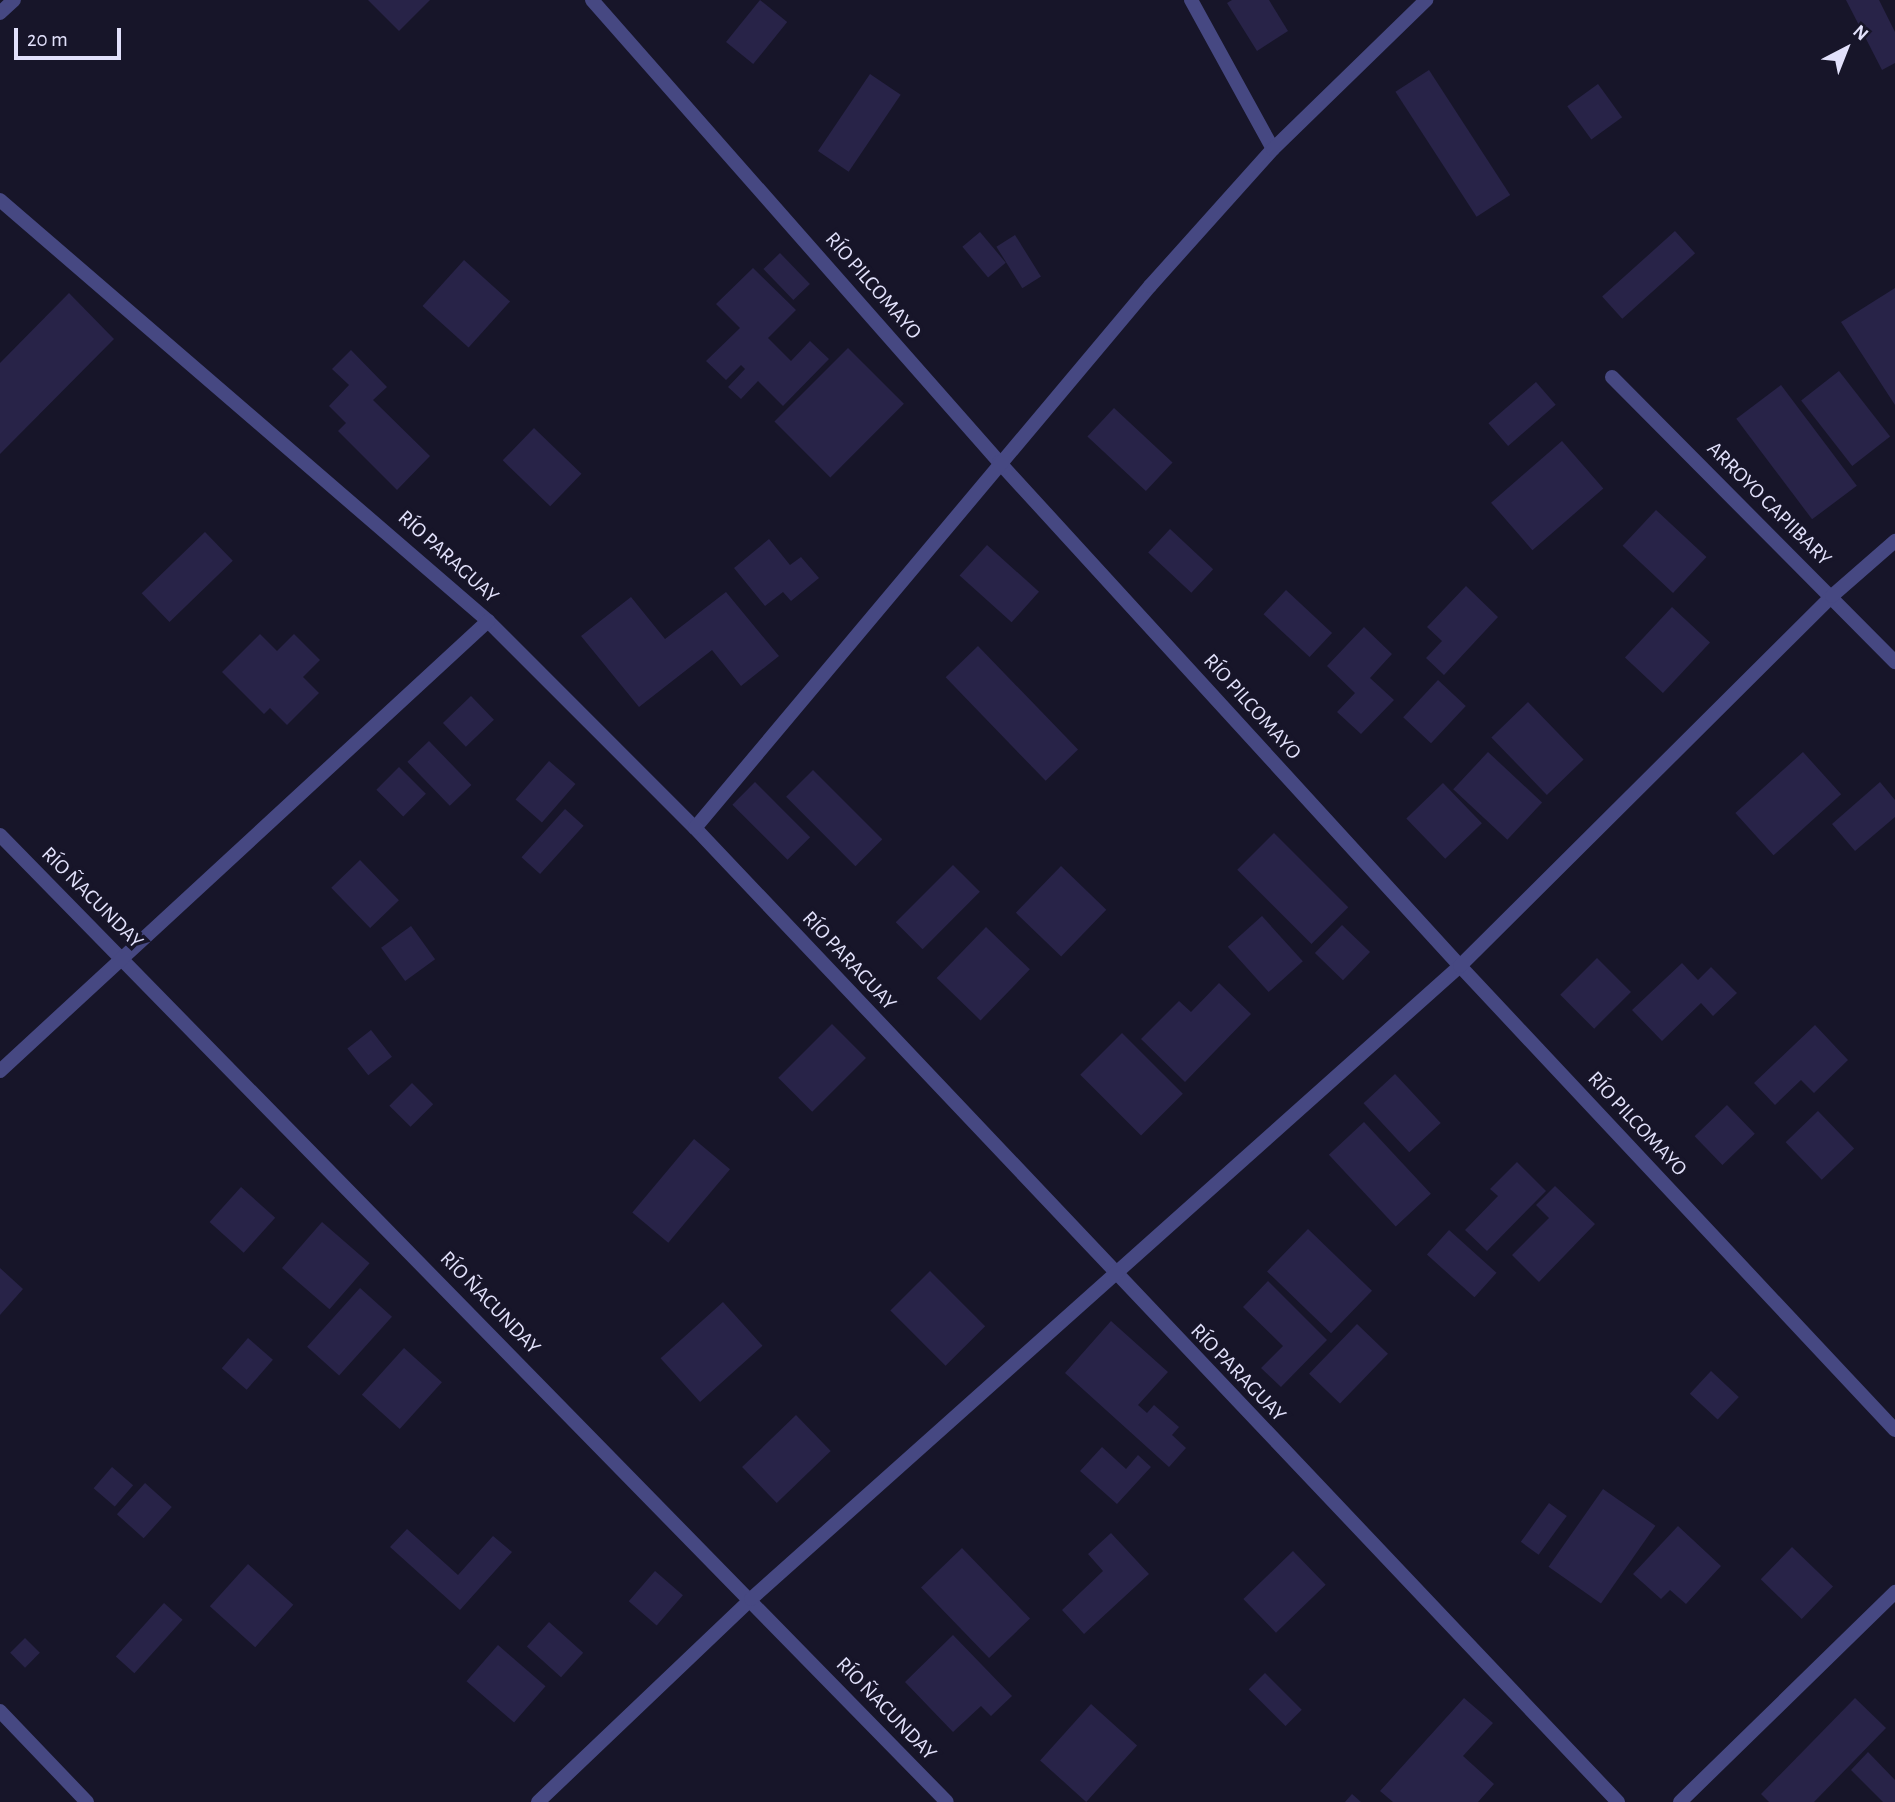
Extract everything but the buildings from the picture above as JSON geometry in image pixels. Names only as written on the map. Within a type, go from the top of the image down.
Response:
[{"type":"street","points":[[0,13],[14,0]]},
{"type":"street","name":"RÍO PILCOMAYO","points":[[592,0],[999,462],[1460,966],[1895,1430]]},
{"type":"street","points":[[1191,0],[1273,149]]},
{"type":"street","points":[[695,828],[999,462],[1273,149],[1426,0]]},
{"type":"street","name":"RÍO PARAGUAY","points":[[0,200],[488,621],[695,828],[1116,1276],[1618,1802]]},
{"type":"street","name":"ARROYO CAPIIBARY","points":[[1612,377],[1895,662]]},
{"type":"street","points":[[538,1802],[751,1599],[1116,1276],[1460,966],[1832,596],[1895,541]]},
{"type":"street","points":[[0,1071],[125,960],[488,621]]},
{"type":"street","name":"RÍO ÑACUNDAY","points":[[0,835],[947,1802]]},
{"type":"street","points":[[1681,1802],[1895,1592]]},
{"type":"street","points":[[0,1711],[87,1802]]}]
